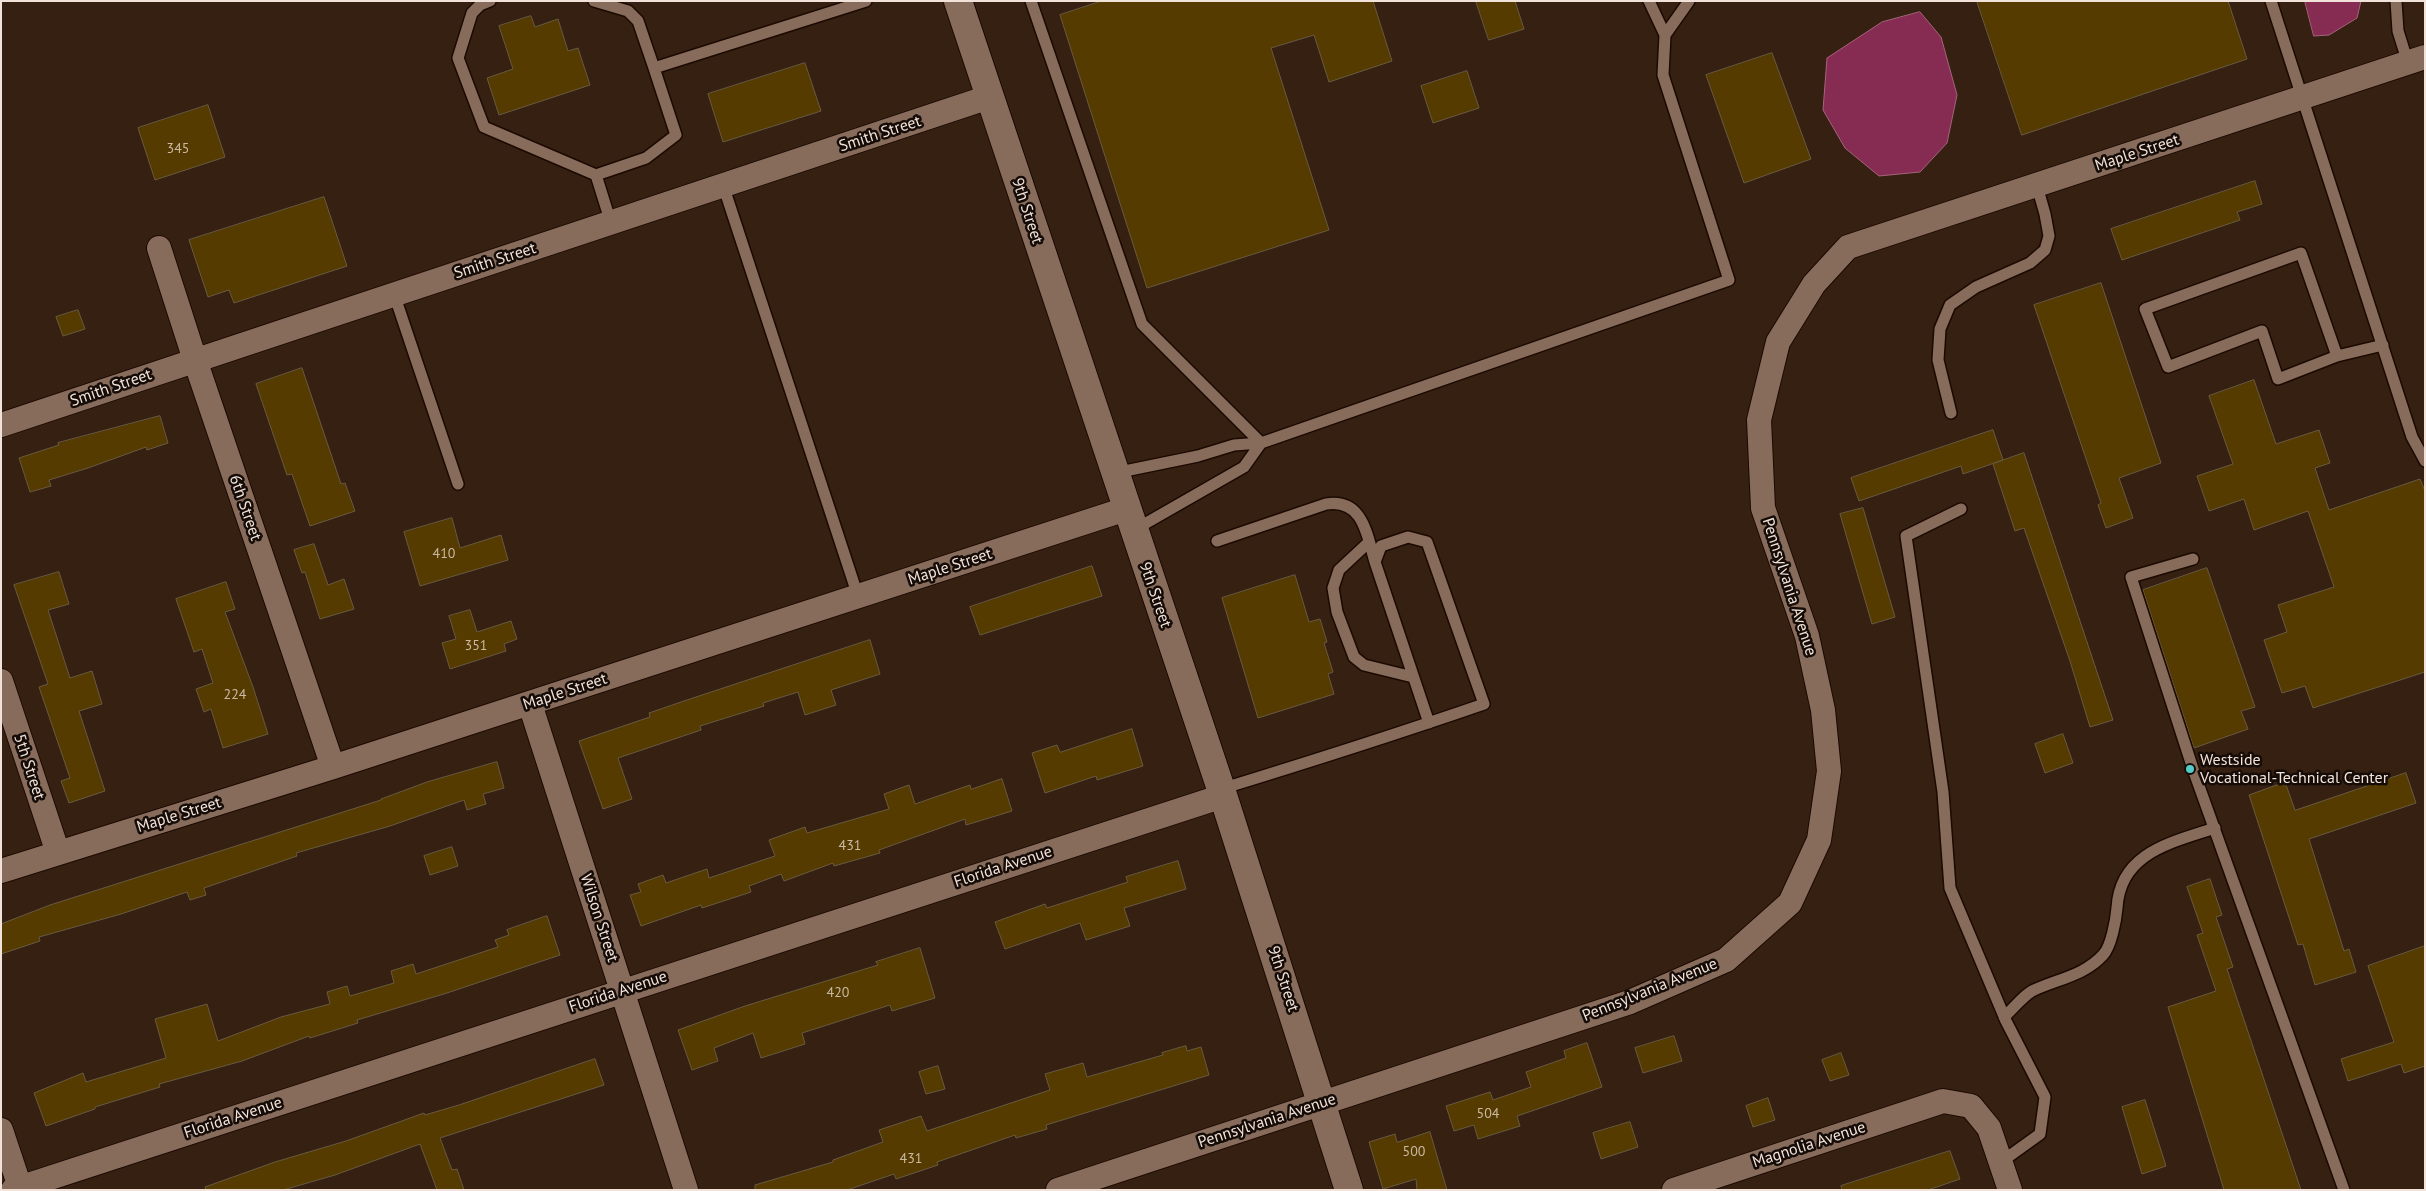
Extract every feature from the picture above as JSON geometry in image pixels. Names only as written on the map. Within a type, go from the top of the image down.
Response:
[{"type":"street","name":"9th Street","points":[[958,1],[1222,792],[1323,1103],[1349,1190]]},
{"type":"street","name":"Maple Street","points":[[1848,247],[2303,99],[2416,60]]},
{"type":"street","name":"Smith Street","points":[[1,426],[990,97]]},
{"type":"street","name":"Pennsylvania Avenue","points":[[1058,1190],[1630,1002],[1726,960],[1790,903],[1818,840],[1829,771],[1823,710],[1807,636],[1763,508],[1759,420],[1778,342],[1814,284],[1848,247]]},
{"type":"street","name":"6th Street","points":[[159,248],[333,767]]},
{"type":"street","name":"Maple Street","points":[[1,871],[530,704],[858,596],[1130,520]]},
{"type":"street","name":"5th Street","points":[[1,681],[58,853]]},
{"type":"street","name":"Wilson Street","points":[[530,704],[686,1190]]},
{"type":"street","name":"Florida Avenue","points":[[18,1189],[1222,792]]},
{"type":"street","name":"Magnolia Avenue","points":[[1674,1190],[1943,1101],[1971,1106],[1989,1128],[2000,1162]]},
{"type":"street","points":[[1,1130],[18,1189]]},
{"type":"street","points":[[2000,1162],[2010,1190]]},
{"type":"lane","points":[[490,1],[480,4],[472,13],[458,58],[484,127],[596,175],[646,158],[676,135],[638,21],[628,11],[594,1]]},
{"type":"lane","points":[[654,68],[866,1]]},
{"type":"lane","points":[[1031,1],[1142,324],[1261,443]]},
{"type":"lane","points":[[1114,473],[1198,456],[1234,445],[1261,443],[1729,280],[1663,75],[1665,35],[1649,1]]},
{"type":"lane","points":[[1665,35],[1688,1]]},
{"type":"lane","points":[[2271,1],[2412,437],[2425,461]]},
{"type":"lane","points":[[2396,1],[2398,31],[2416,60]]},
{"type":"lane","points":[[596,175],[611,223]]},
{"type":"lane","points":[[723,185],[858,596]]},
{"type":"lane","points":[[1951,413],[1938,360],[1940,330],[1950,305],[1976,287],[2030,263],[2045,250],[2048,236],[2046,214],[2037,186]]},
{"type":"lane","points":[[2337,356],[2301,254],[2145,309],[2168,367],[2262,331],[2278,379],[2337,356],[2383,345]]},
{"type":"lane","points":[[394,294],[458,484]]},
{"type":"lane","points":[[1130,520],[1244,467],[1261,443]]},
{"type":"lane","points":[[1217,541],[1326,504],[1338,502],[1350,507],[1361,517],[1429,723]]},
{"type":"lane","points":[[1962,509],[1906,536],[1943,792],[1950,888],[2004,1017],[2045,1097],[2040,1134],[2000,1162]]},
{"type":"lane","points":[[1222,792],[1484,704],[1427,542],[1408,537],[1381,546],[1375,562]]},
{"type":"lane","points":[[1369,542],[1339,570],[1333,588],[1337,612],[1354,657],[1364,665],[1414,676]]},
{"type":"lane","points":[[2193,559],[2131,577],[2214,828],[2344,1190]]},
{"type":"lane","points":[[2004,1017],[2031,992],[2087,970],[2105,954],[2116,922],[2118,892],[2130,868],[2153,851],[2214,828]]},
{"type":"shaded area","points":[[2305,1],[2361,1],[2357,18],[2329,35],[2314,36]]},
{"type":"shaded area","points":[[1920,12],[1941,37],[1957,95],[1947,143],[1920,172],[1879,176],[1845,148],[1823,110],[1827,58],[1882,22]]},
{"type":"building","points":[[1102,1],[1373,1],[1392,61],[1329,82],[1314,35],[1271,48],[1329,230],[1147,288],[1060,15]]},
{"type":"building","points":[[1476,1],[1515,1],[1524,29],[1489,40]]},
{"type":"building","points":[[1977,1],[2228,1],[2247,59],[2022,135]]},
{"type":"building","points":[[531,16],[535,27],[558,19],[568,51],[578,48],[590,85],[499,115],[487,78],[513,69],[499,26]]},
{"type":"building","points":[[1772,53],[1811,159],[1744,183],[1706,75]]},
{"type":"building","points":[[805,63],[821,111],[723,142],[708,94]]},
{"type":"building","points":[[1467,71],[1479,108],[1433,123],[1421,86]]},
{"type":"building","points":[[208,105],[225,157],[155,180],[138,128]]},
{"type":"building","points":[[2255,181],[2262,204],[2237,212],[2240,220],[2122,260],[2111,229]]},
{"type":"building","points":[[324,197],[347,266],[234,303],[229,290],[208,297],[189,240]]},
{"type":"building","points":[[2101,283],[2161,463],[2119,478],[2133,518],[2106,528],[2098,505],[2101,503],[2034,305]]},
{"type":"building","points":[[78,310],[85,329],[63,336],[56,317]]},
{"type":"building","points":[[302,368],[341,484],[345,483],[355,511],[310,526],[292,474],[287,475],[256,384]]},
{"type":"building","points":[[2254,380],[2276,444],[2319,430],[2330,463],[2315,468],[2329,510],[2420,479],[2425,491],[2425,672],[2313,708],[2305,686],[2282,693],[2264,640],[2287,632],[2278,605],[2334,587],[2308,511],[2254,530],[2244,499],[2209,511],[2197,476],[2233,464],[2209,396]]},
{"type":"building","points":[[160,416],[168,443],[147,450],[146,447],[49,480],[51,486],[30,492],[19,458],[59,445],[58,443]]},
{"type":"building","points":[[1993,430],[2003,460],[1963,474],[1961,466],[1859,501],[1851,478]]},
{"type":"building","points":[[2024,453],[2113,720],[2090,727],[2070,661],[2024,528],[2015,531],[1993,464]]},
{"type":"building","points":[[1863,508],[1895,617],[1872,624],[1840,514]]},
{"type":"building","points":[[452,518],[460,548],[501,535],[508,560],[420,586],[404,532]]},
{"type":"building","points":[[314,544],[328,585],[344,579],[354,609],[320,619],[305,572],[302,573],[294,550]]},
{"type":"building","points":[[1092,566],[1102,596],[980,635],[970,607]]},
{"type":"building","points":[[2207,568],[2255,707],[2241,711],[2248,729],[2194,748],[2143,590]]},
{"type":"building","points":[[59,572],[69,604],[48,610],[70,678],[92,671],[102,704],[79,711],[105,791],[69,803],[61,781],[70,778],[39,687],[48,684],[14,585]]},
{"type":"building","points":[[1295,575],[1309,622],[1320,619],[1327,642],[1324,643],[1333,672],[1328,674],[1334,694],[1258,718],[1222,598]]},
{"type":"building","points":[[226,582],[235,609],[225,612],[268,734],[223,748],[211,709],[204,712],[196,689],[213,683],[202,649],[194,652],[176,599]]},
{"type":"building","points":[[470,610],[477,632],[511,621],[517,639],[504,644],[506,651],[450,669],[442,643],[456,639],[449,616]]},
{"type":"building","points":[[870,640],[880,674],[831,690],[836,705],[805,715],[798,692],[763,703],[764,706],[700,726],[701,730],[618,758],[632,799],[603,809],[579,741],[650,717],[649,713]]},
{"type":"building","points":[[1132,729],[1143,766],[1097,780],[1096,776],[1045,793],[1032,753],[1057,745],[1060,752]]},
{"type":"building","points":[[2063,734],[2073,763],[2045,773],[2035,744]]},
{"type":"building","points":[[497,762],[504,788],[483,794],[486,804],[467,810],[464,800],[390,826],[296,853],[297,856],[204,888],[206,895],[190,900],[187,892],[121,914],[39,937],[40,941],[1,954],[1,924],[50,905],[381,800],[427,782]]},
{"type":"building","points":[[2406,773],[2416,803],[2309,839],[2344,951],[2349,949],[2356,972],[2315,985],[2303,944],[2298,945],[2249,795],[2285,782],[2295,810]]},
{"type":"building","points":[[1002,779],[1012,811],[966,825],[965,819],[879,850],[880,853],[834,866],[833,863],[784,881],[781,874],[749,886],[751,892],[702,908],[701,905],[641,926],[630,895],[641,892],[638,884],[663,875],[666,883],[707,869],[709,878],[775,856],[769,840],[805,827],[807,833],[889,809],[884,794],[909,785],[915,804],[970,785],[971,789]]},
{"type":"building","points":[[452,847],[458,866],[430,875],[424,856]]},
{"type":"building","points":[[1178,861],[1186,889],[1124,908],[1130,926],[1086,940],[1080,923],[1005,949],[995,922],[1045,904],[1047,908],[1128,882],[1126,877]]},
{"type":"building","points":[[2210,879],[2222,915],[2216,917],[2233,967],[2227,969],[2301,1190],[2224,1190],[2168,1007],[2216,991],[2197,935],[2203,933],[2187,887]]},
{"type":"building","points":[[547,916],[560,955],[447,993],[357,1020],[358,1023],[310,1038],[309,1036],[242,1061],[159,1084],[160,1087],[95,1107],[95,1109],[46,1126],[34,1093],[83,1073],[86,1082],[166,1058],[155,1019],[207,1004],[218,1041],[281,1017],[330,1004],[327,992],[347,986],[350,996],[394,983],[391,971],[413,964],[416,974],[498,947],[495,940],[509,935],[507,930]]},
{"type":"building","points":[[2425,946],[2425,1066],[2404,1073],[2401,1064],[2348,1081],[2341,1059],[2394,1042],[2368,966]]},
{"type":"building","points":[[920,948],[935,998],[892,1011],[890,1005],[802,1033],[805,1044],[761,1058],[753,1033],[714,1048],[718,1061],[692,1070],[678,1030],[745,1006],[878,965],[876,962]]},
{"type":"building","points":[[1674,1036],[1682,1061],[1643,1073],[1635,1048]]},
{"type":"building","points":[[1587,1043],[1602,1087],[1517,1116],[1520,1126],[1478,1139],[1474,1125],[1454,1131],[1446,1106],[1490,1092],[1493,1100],[1531,1087],[1526,1072],[1566,1058],[1564,1051]]},
{"type":"building","points":[[1186,1046],[1187,1051],[1201,1047],[1209,1075],[1046,1125],[1047,1129],[1016,1138],[1015,1135],[937,1162],[938,1165],[896,1179],[894,1174],[847,1190],[755,1190],[755,1185],[833,1162],[833,1160],[883,1142],[879,1130],[921,1116],[927,1131],[1050,1090],[1045,1074],[1083,1063],[1087,1077],[1163,1055],[1162,1053]]},
{"type":"building","points":[[1841,1053],[1849,1075],[1830,1081],[1822,1060]]},
{"type":"building","points":[[595,1059],[604,1085],[440,1138],[452,1170],[457,1169],[464,1190],[437,1190],[420,1144],[335,1175],[283,1190],[206,1190],[205,1187],[275,1162],[346,1141],[424,1113],[425,1115],[459,1105]]},
{"type":"building","points":[[938,1066],[945,1089],[926,1094],[919,1072]]},
{"type":"building","points":[[1768,1098],[1775,1120],[1753,1127],[1746,1106]]},
{"type":"building","points":[[2145,1100],[2166,1166],[2142,1174],[2122,1107]]},
{"type":"building","points":[[1630,1122],[1638,1147],[1601,1159],[1593,1133]]},
{"type":"building","points":[[1430,1132],[1447,1190],[1417,1190],[1416,1179],[1383,1189],[1369,1142],[1395,1134],[1397,1142]]},
{"type":"building","points":[[1950,1151],[1960,1179],[1928,1190],[1842,1190],[1841,1186]]},
{"type":"place","name":"Westside Vocational-Technical Center","points":[[2190,769]]}]
